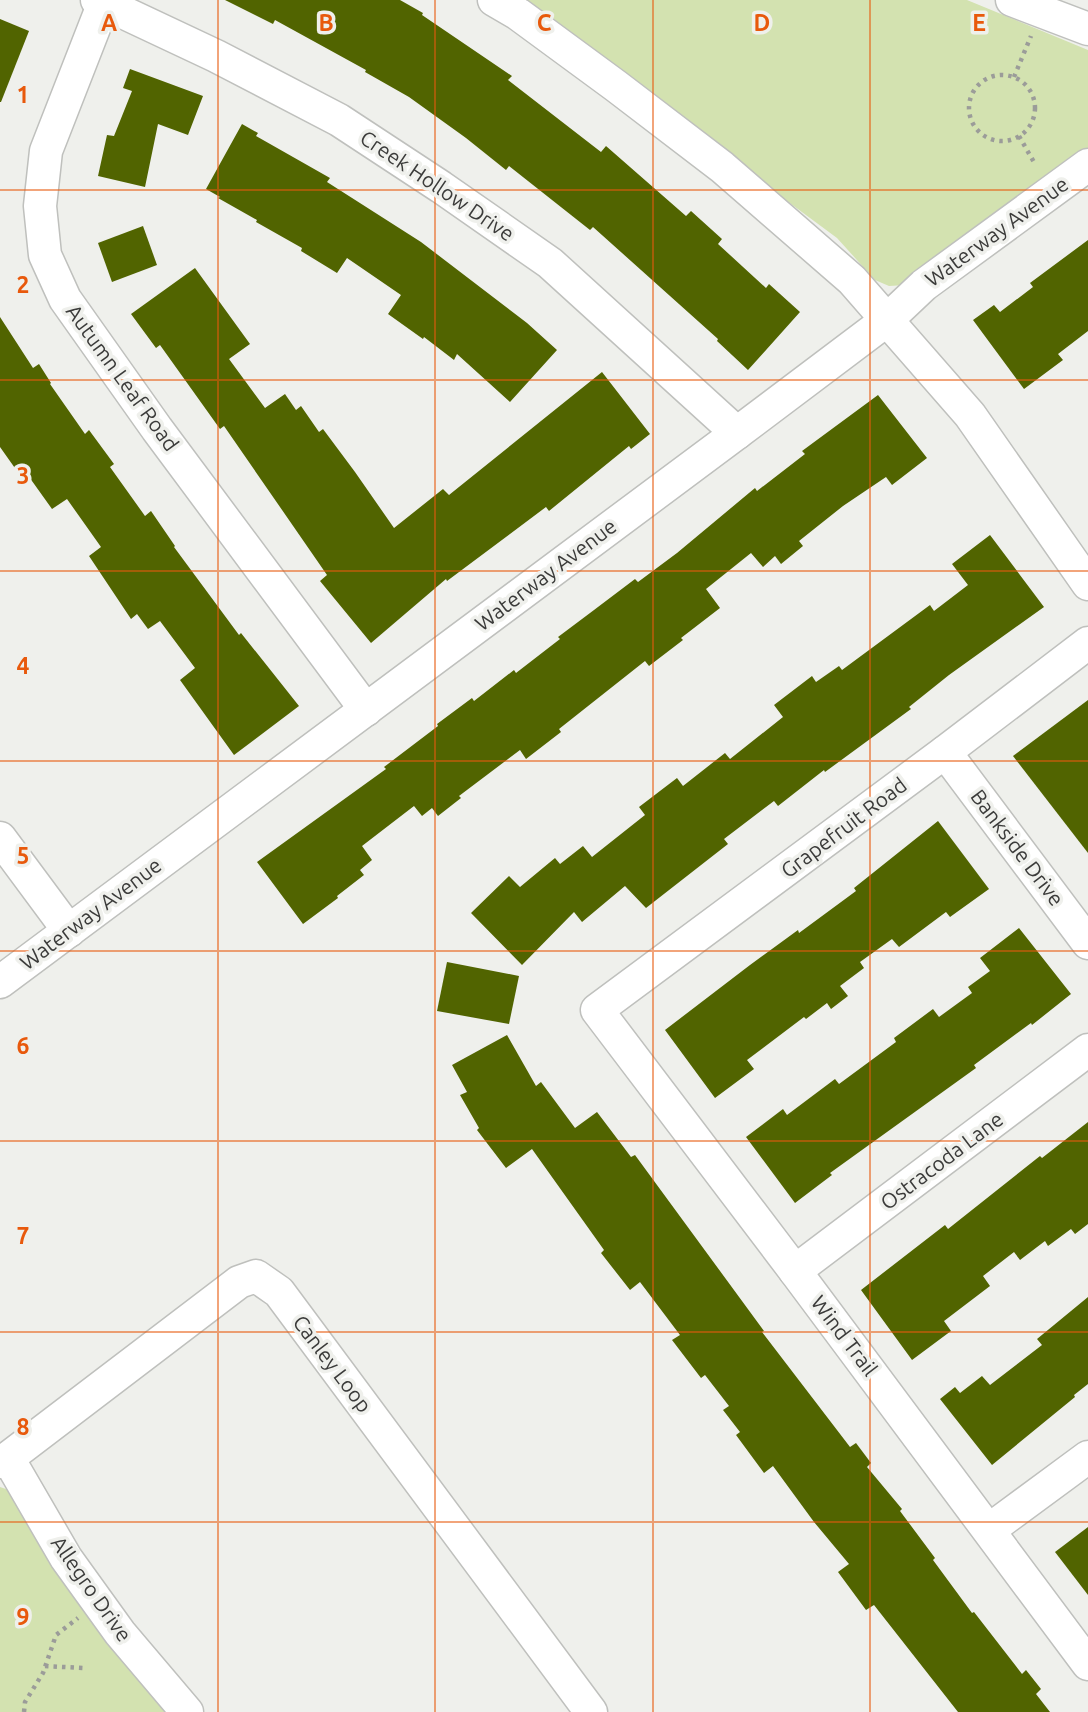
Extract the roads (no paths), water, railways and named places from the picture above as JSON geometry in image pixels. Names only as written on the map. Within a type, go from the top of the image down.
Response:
[{"type":"street","points":[[494,0],[518,14],[722,167],[852,280],[970,415],[1088,584]]},
{"type":"street","points":[[1012,0],[1088,29]]},
{"type":"street","name":"Creek Hollow Drive","points":[[102,1],[339,120],[441,187],[550,263],[737,433]]},
{"type":"street","name":"Autumn Leaf Road","points":[[102,1],[47,152],[40,206],[45,255],[65,299],[157,429],[366,710]]},
{"type":"street","name":"Waterway Avenue","points":[[0,982],[737,433],[887,320],[924,285],[1088,165]]},
{"type":"street","name":"Grapefruit Road","points":[[597,1010],[1088,643]]},
{"type":"street","name":"Bankside Drive","points":[[945,752],[1088,943]]},
{"type":"street","points":[[0,838],[69,931]]},
{"type":"street","name":"Wind Trail","points":[[597,1010],[1088,1664]]},
{"type":"street","name":"Ostracoda Lane","points":[[795,1271],[1088,1050]]},
{"type":"street","name":"Canley Loop","points":[[4,1460],[239,1282],[256,1276],[279,1292],[591,1712]]},
{"type":"street","points":[[989,1530],[1088,1457]]},
{"type":"street","name":"Allegro Drive","points":[[4,1460],[66,1558],[120,1633],[187,1712]]}]
